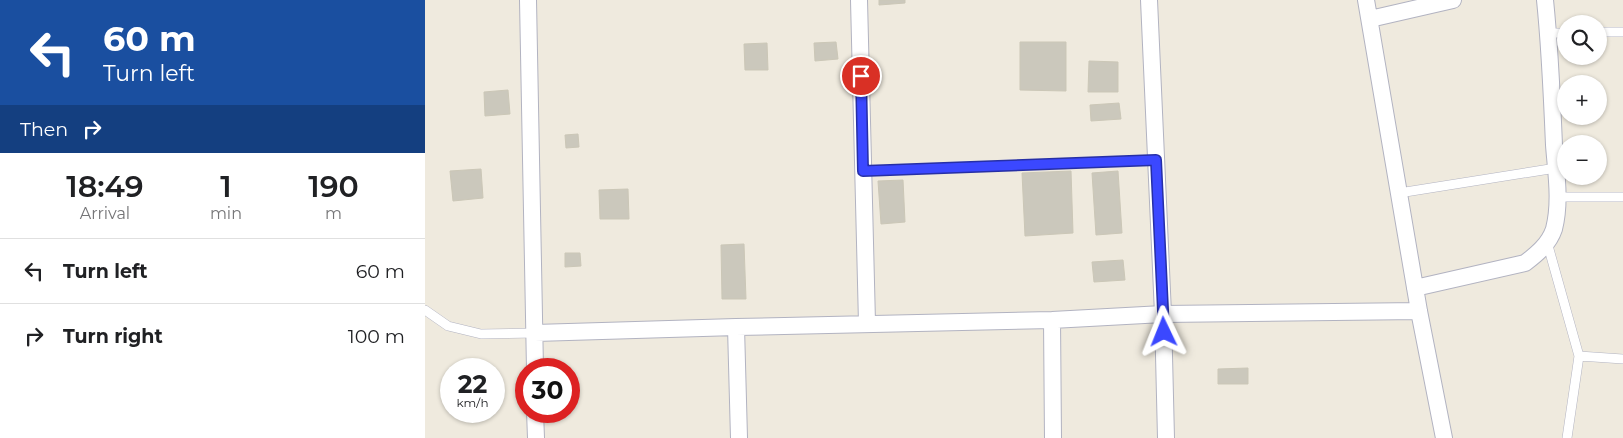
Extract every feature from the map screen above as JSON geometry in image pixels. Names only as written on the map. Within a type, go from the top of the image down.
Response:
[{"type":"street","points":[[528,0],[535,358]]},
{"type":"street","points":[[859,0],[867,323]]},
{"type":"street","points":[[1149,0],[1163,314],[1166,438]]},
{"type":"street","points":[[1367,0],[1419,311],[1444,438]]},
{"type":"street","points":[[1370,19],[1453,0]]},
{"type":"street","points":[[1415,288],[1525,263],[1538,254],[1554,229],[1557,198],[1556,168],[1545,0]]},
{"type":"street","points":[[535,333],[736,326],[1052,320],[1163,314],[1419,311]]},
{"type":"street","points":[[1052,320],[1053,438]]},
{"type":"street","points":[[736,326],[739,438]]},
{"type":"street","points":[[535,423],[535,438]]},
{"type":"lane","points":[[1607,32],[1623,32]]},
{"type":"lane","points":[[1548,33],[1557,33]]},
{"type":"lane","points":[[863,171],[1156,160]]},
{"type":"lane","points":[[1399,193],[1556,168]]},
{"type":"lane","points":[[1557,198],[1623,197]]},
{"type":"lane","points":[[1547,242],[1579,356],[1567,438]]},
{"type":"lane","points":[[425,310],[448,326],[481,334],[535,333]]},
{"type":"lane","points":[[1579,356],[1623,359]]},
{"type":"building","points":[[879,0],[905,0],[905,3],[879,5]]},
{"type":"building","points":[[836,42],[838,59],[815,61],[814,43]]},
{"type":"building","points":[[1020,42],[1066,42],[1066,91],[1020,90]]},
{"type":"building","points":[[767,43],[768,70],[745,70],[744,44]]},
{"type":"building","points":[[1089,61],[1118,62],[1118,92],[1088,92]]},
{"type":"building","points":[[508,90],[510,114],[485,116],[484,92]]},
{"type":"building","points":[[1119,103],[1121,119],[1091,121],[1090,105]]},
{"type":"building","points":[[578,134],[579,147],[566,148],[565,135]]},
{"type":"building","points":[[481,169],[483,198],[453,201],[450,171]]},
{"type":"building","points":[[1071,171],[1073,233],[1025,236],[1022,173]]},
{"type":"building","points":[[1118,171],[1122,233],[1096,235],[1092,173]]},
{"type":"building","points":[[903,180],[905,222],[881,224],[878,181]]},
{"type":"building","points":[[628,189],[629,219],[600,219],[599,190]]},
{"type":"building","points":[[744,244],[746,299],[722,299],[721,245]]},
{"type":"building","points":[[565,253],[580,253],[581,266],[565,267]]},
{"type":"building","points":[[1123,260],[1125,280],[1094,282],[1092,262]]},
{"type":"building","points":[[1248,368],[1248,384],[1218,384],[1218,369]]},
{"type":"route","points":[[861,76],[863,171],[1156,160],[1164,332]]}]
